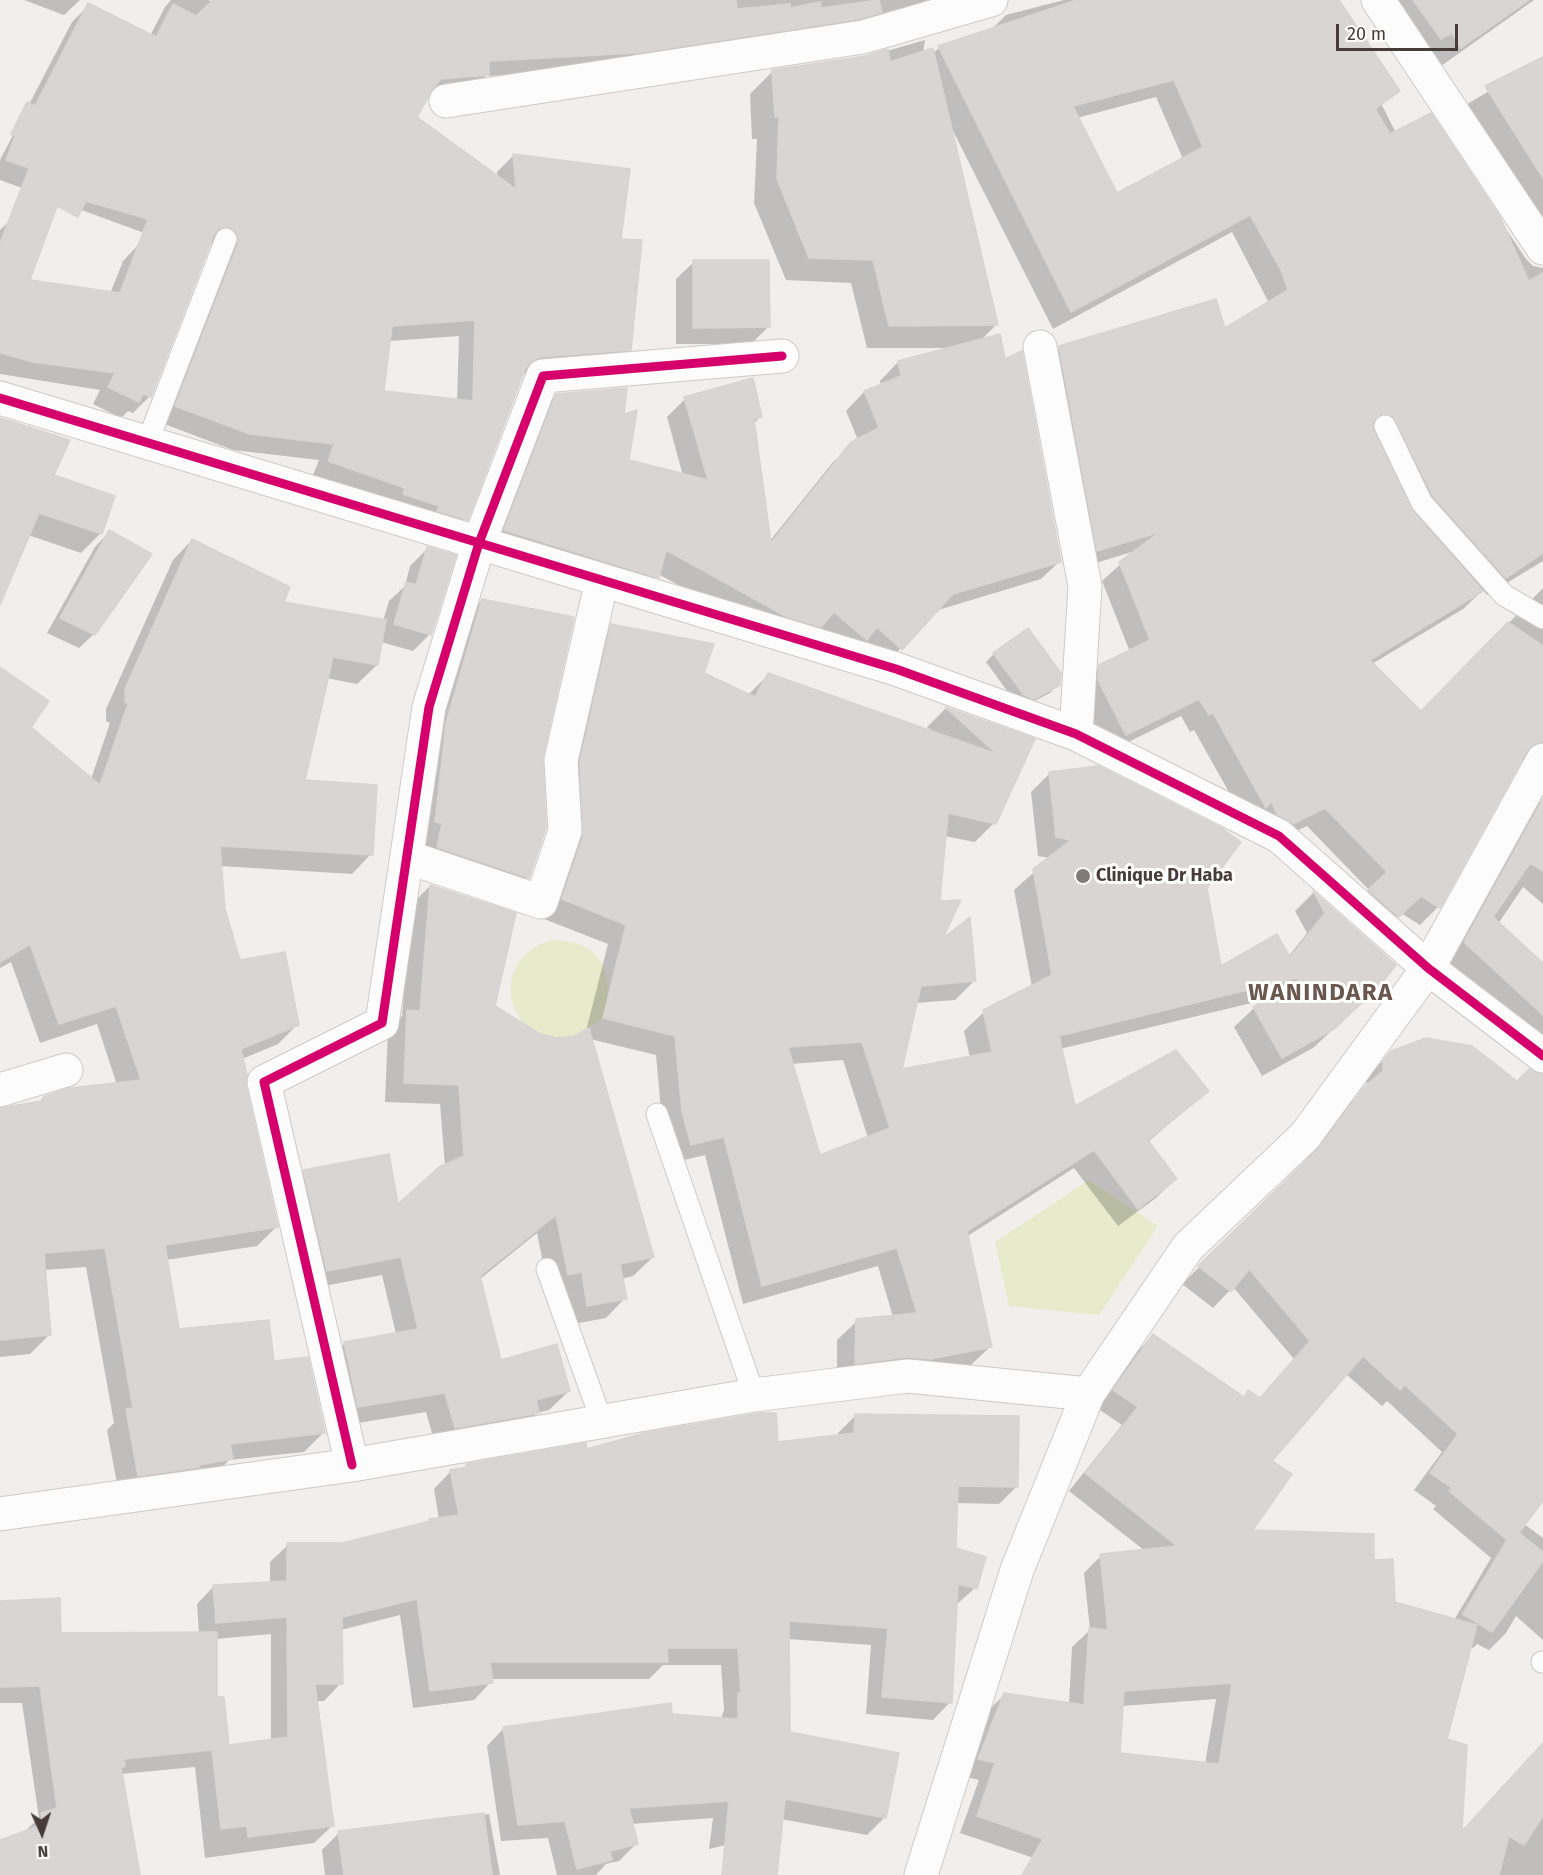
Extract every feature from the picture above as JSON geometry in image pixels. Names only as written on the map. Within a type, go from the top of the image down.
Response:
[{"type":"street","points":[[446,101],[863,37],[991,0]]},
{"type":"street","points":[[1378,0],[1543,248]]},
{"type":"street","points":[[1040,347],[1085,586],[1076,734]]},
{"type":"street","points":[[351,1466],[264,1082],[382,1023],[429,707],[479,543],[543,376],[782,356]]},
{"type":"street","points":[[0,398],[896,669],[1076,734],[1280,836],[1428,968],[1543,1056]]},
{"type":"street","points":[[407,857],[541,902],[565,831],[561,760],[602,580]]},
{"type":"street","points":[[921,1875],[1017,1570],[1088,1394],[1188,1247],[1305,1136],[1428,968],[1543,760]]},
{"type":"street","points":[[0,1090],[66,1070]]},
{"type":"street","points":[[0,1514],[351,1466],[754,1395],[908,1376],[1088,1394]]},
{"type":"lane","points":[[147,443],[226,239]]},
{"type":"lane","points":[[1386,426],[1422,503],[1504,595],[1543,618]]},
{"type":"lane","points":[[657,1114],[754,1395]]},
{"type":"lane","points":[[547,1269],[602,1422]]},
{"type":"green space","points":[[553,940],[584,946],[594,954],[602,963],[608,987],[603,1018],[575,1036],[553,1039],[535,1033],[521,1021],[513,1004],[511,985],[516,967],[530,951]]},
{"type":"green space","points":[[1089,1180],[1158,1226],[1099,1315],[1009,1306],[995,1242]]},
{"type":"building","points":[[213,0],[736,0],[737,9],[790,4],[790,8],[820,2],[821,8],[879,0],[882,12],[859,19],[637,53],[489,61],[489,75],[441,79],[434,87],[417,117],[516,189],[513,154],[630,169],[621,239],[642,240],[631,350],[541,357],[531,361],[525,369],[468,520],[437,511],[439,506],[403,494],[405,488],[328,461],[334,444],[250,434],[175,406],[238,244],[236,232],[230,227],[219,229],[214,234],[151,397],[143,394],[139,402],[108,387],[115,373],[33,362],[0,353],[0,243],[29,168],[6,160],[15,136],[11,134],[27,102],[35,106],[88,3],[156,37],[173,4],[196,16]],"holes":[[[86,201],[148,219],[120,293],[30,280],[57,206],[78,217]],[[475,320],[473,401],[384,391],[392,326]]]},
{"type":"building","points":[[1077,0],[1339,0],[1400,91],[1375,109],[1390,134],[1431,113],[1500,217],[1529,281],[1543,273],[1543,553],[1506,578],[1433,496],[1393,416],[1380,414],[1372,424],[1411,509],[1483,591],[1370,660],[1421,711],[1508,622],[1543,646],[1543,741],[1534,744],[1527,751],[1440,908],[1421,896],[1399,917],[1368,890],[1387,872],[1325,808],[1293,824],[1277,814],[1271,801],[1266,808],[1213,713],[1209,715],[1199,699],[1126,735],[1098,680],[1099,665],[1150,640],[1119,562],[1160,532],[1097,551],[1059,346],[1216,299],[1225,328],[1288,290],[1281,270],[1250,215],[1071,312],[938,46]],"holes":[[[1174,80],[1203,147],[1117,193],[1073,106]]]},
{"type":"building","points":[[1413,0],[1529,0],[1461,48],[1452,33],[1441,39]]},
{"type":"building","points":[[933,48],[998,325],[889,326],[873,260],[809,258],[777,179],[779,116],[775,117],[772,70],[866,56],[888,49],[890,62]]},
{"type":"building","points":[[1543,57],[1543,178],[1485,86]]},
{"type":"building","points":[[693,260],[769,260],[770,327],[693,328]]},
{"type":"building","points":[[1000,334],[1005,359],[1022,351],[1061,562],[953,594],[902,650],[877,627],[867,640],[834,612],[821,627],[787,617],[666,550],[659,578],[504,530],[556,394],[627,388],[624,414],[637,410],[629,460],[708,480],[684,397],[753,378],[762,417],[754,419],[771,543],[851,442],[879,428],[864,391],[901,376],[898,361]]},
{"type":"building","points":[[0,418],[70,440],[54,475],[115,496],[102,534],[39,513],[0,605]]},
{"type":"building","points":[[109,530],[152,554],[95,635],[60,618]]},
{"type":"building","points":[[192,539],[290,587],[284,602],[386,620],[378,665],[333,657],[305,780],[377,785],[373,855],[220,846],[225,909],[240,960],[285,952],[299,1025],[241,1049],[247,1075],[246,1086],[278,1227],[165,1245],[179,1329],[269,1320],[274,1361],[308,1357],[325,1433],[230,1444],[233,1459],[199,1465],[200,1467],[138,1476],[126,1409],[133,1408],[105,1248],[44,1253],[51,1335],[0,1340],[0,1108],[43,1101],[43,1097],[70,1088],[141,1080],[116,1006],[59,1024],[30,944],[0,962],[0,667],[49,701],[31,727],[100,785],[128,704],[125,702],[125,689]]},
{"type":"building","points":[[427,547],[456,555],[431,635],[394,624],[406,582],[416,585]]},
{"type":"building","points":[[482,599],[574,617],[543,756],[546,828],[529,878],[437,847],[442,823],[435,822],[446,723]]},
{"type":"building","points":[[611,624],[714,644],[704,673],[755,697],[768,673],[997,754],[945,707],[1035,739],[996,824],[948,813],[940,901],[961,900],[943,938],[970,917],[976,981],[921,986],[902,1069],[992,1052],[983,1010],[1052,975],[1033,869],[1071,840],[1056,837],[1049,772],[1098,766],[1223,829],[1241,842],[1207,888],[1221,966],[1277,934],[1290,957],[1325,913],[1313,891],[1396,965],[1378,988],[1334,1029],[1282,1058],[1253,1007],[1298,981],[1297,978],[1059,1036],[1075,1106],[1176,1050],[1209,1091],[1148,1140],[1177,1179],[1138,1209],[1094,1150],[967,1231],[992,1347],[931,1359],[906,1357],[855,1364],[856,1319],[917,1313],[897,1248],[762,1286],[724,1137],[691,1145],[682,1112],[675,1036],[603,1018],[626,925],[562,899],[583,837],[580,762]],"holes":[[[862,1042],[890,1128],[820,1155],[788,1047]]]},
{"type":"building","points":[[1028,628],[1061,673],[1060,685],[1034,699],[1024,695],[993,653]]},
{"type":"building","points":[[1543,799],[1543,871],[1530,863],[1493,917],[1543,963],[1543,1015],[1464,942]]},
{"type":"building","points":[[430,885],[516,913],[495,1006],[540,1034],[557,1038],[574,1036],[589,1028],[654,1257],[620,1264],[627,1299],[587,1306],[582,1272],[568,1275],[556,1215],[480,1276],[501,1360],[557,1344],[570,1391],[536,1400],[539,1413],[455,1428],[445,1393],[358,1407],[344,1342],[418,1329],[401,1257],[327,1271],[303,1170],[389,1154],[398,1204],[439,1167],[464,1156],[459,1085],[404,1083],[407,1010],[420,1011]]},
{"type":"building","points":[[1426,1038],[1472,1046],[1517,1081],[1529,1069],[1543,1074],[1543,1501],[1519,1533],[1543,1552],[1543,1561],[1492,1632],[1463,1614],[1507,1540],[1449,1491],[1452,1488],[1430,1473],[1458,1434],[1405,1385],[1400,1390],[1363,1356],[1272,1461],[1292,1474],[1253,1530],[1374,1534],[1374,1560],[1393,1559],[1395,1602],[1477,1625],[1447,1739],[1467,1745],[1462,1831],[1543,1743],[1543,1816],[1524,1845],[1509,1836],[1499,1875],[1022,1875],[1043,1839],[977,1816],[995,1763],[978,1759],[1004,1693],[1084,1705],[1089,1628],[1108,1630],[1100,1554],[1177,1546],[1085,1473],[1138,1407],[1113,1390],[1153,1334],[1244,1397],[1248,1390],[1260,1398],[1310,1341],[1249,1269],[1231,1292],[1198,1266],[1318,1149],[1364,1087],[1383,1071],[1383,1061],[1391,1051]],"holes":[[[1232,1683],[1219,1764],[1120,1753],[1124,1691]]]},
{"type":"building","points":[[760,1413],[776,1413],[778,1442],[854,1433],[855,1414],[1019,1416],[1018,1487],[958,1486],[956,1548],[986,1557],[977,1589],[958,1584],[952,1703],[882,1697],[888,1628],[789,1621],[790,1732],[899,1753],[886,1818],[785,1799],[777,1875],[722,1875],[729,1801],[629,1808],[638,1844],[610,1851],[612,1860],[577,1869],[565,1821],[518,1825],[503,1727],[671,1703],[672,1714],[738,1719],[738,1693],[741,1693],[738,1648],[667,1648],[668,1662],[490,1662],[493,1683],[430,1691],[417,1599],[342,1617],[343,1684],[315,1684],[334,1826],[248,1837],[247,1826],[221,1829],[212,1750],[124,1759],[125,1767],[121,1767],[140,1875],[0,1875],[0,1840],[44,1824],[41,1813],[57,1808],[40,1686],[0,1687],[0,1601],[60,1598],[61,1633],[217,1632],[217,1697],[224,1697],[229,1745],[288,1737],[287,1617],[216,1623],[213,1585],[287,1581],[287,1543],[342,1543],[430,1521],[429,1519],[459,1515],[450,1470],[467,1467],[466,1464],[586,1443],[587,1449],[644,1433]]},
{"type":"building","points":[[484,1813],[492,1875],[344,1875],[338,1831]]},
{"type":"cycle path","points":[[352,1465],[264,1082],[382,1023],[429,707],[479,543],[543,376],[782,356]]},
{"type":"cycle path","points":[[0,398],[896,669],[1076,734],[1279,836],[1428,968],[1543,1056]]},
{"type":"place","name":"Clinique Dr Haba","points":[[1083,876]]},
{"type":"district","name":"WANINDARA","points":[[1321,993]]}]
